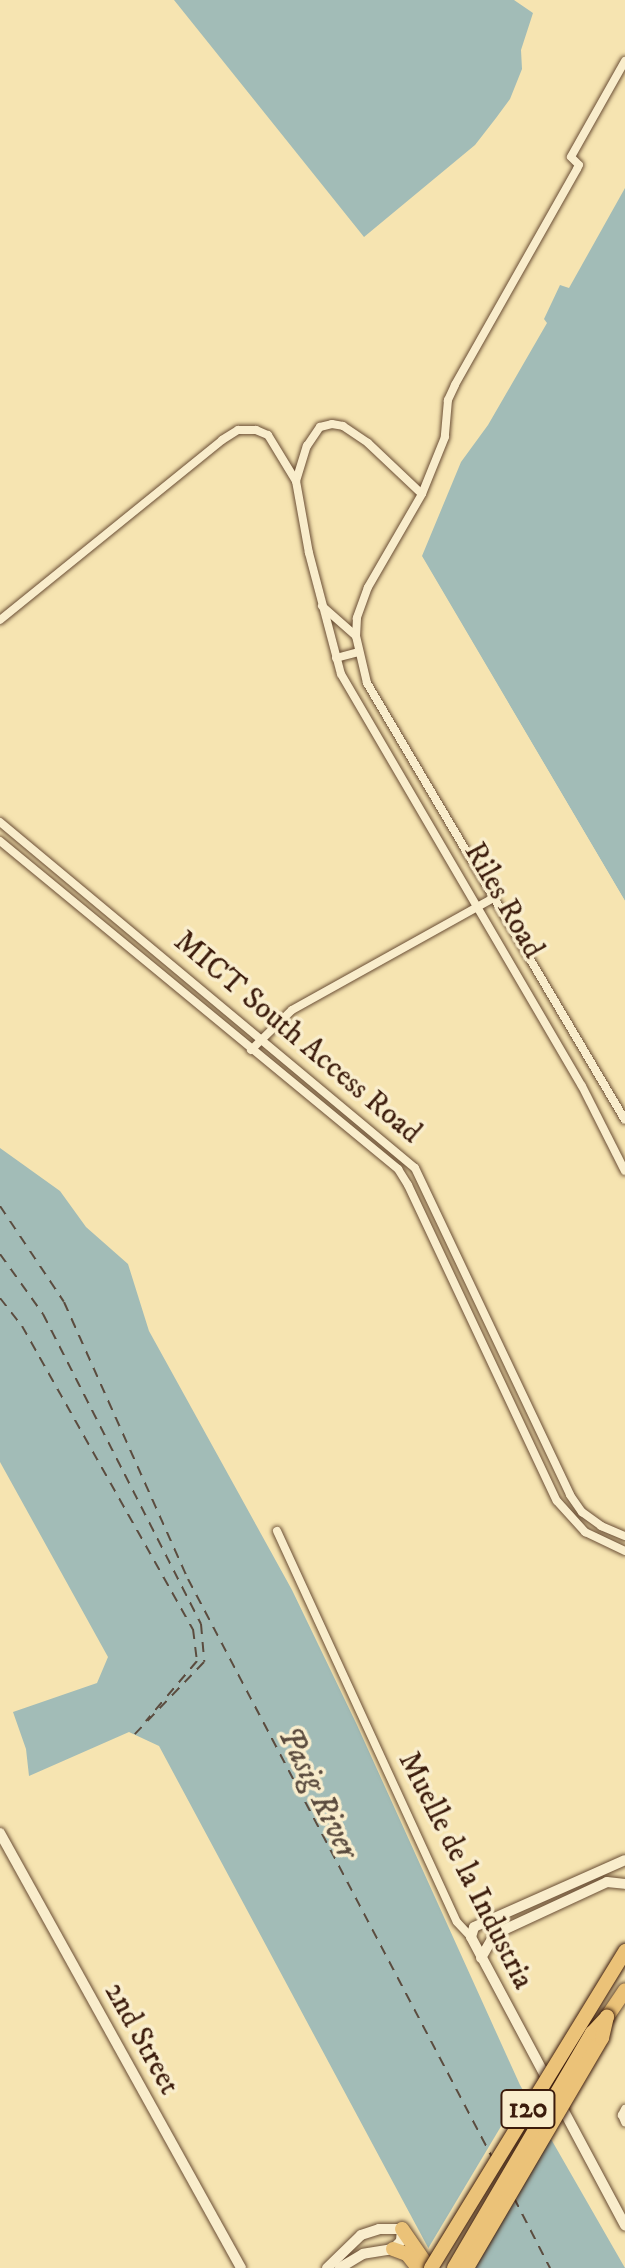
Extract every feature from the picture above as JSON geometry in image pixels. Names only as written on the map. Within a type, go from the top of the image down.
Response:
[{"type":"highway","name":"120","points":[[430,2268],[625,1951]]},
{"type":"highway","name":"120","points":[[454,2268],[592,2033],[625,1990]]},
{"type":"highway","name":"120","points":[[467,2268],[602,2038],[607,2017]]},
{"type":"highway","points":[[402,2229],[430,2268]]},
{"type":"highway","points":[[393,2249],[407,2254],[418,2268]]},
{"type":"street","points":[[625,61],[571,157],[579,165],[577,169],[455,385],[448,400],[445,437],[422,494],[368,587],[357,618],[356,636],[367,683],[625,1120]]},
{"type":"street","points":[[296,481],[307,446],[320,427],[332,424],[343,426],[368,443],[422,494]]},
{"type":"street","points":[[0,620],[238,430],[256,430],[268,435],[296,481]]},
{"type":"street","name":"Riles Road","points":[[296,481],[322,606],[336,658],[355,701],[582,1086],[625,1171]]},
{"type":"street","points":[[322,606],[356,636]]},
{"type":"street","points":[[336,658],[358,652]]},
{"type":"street","name":"MICT South Access Road","points":[[0,822],[415,1168],[570,1495],[582,1512],[625,1536]]},
{"type":"street","name":"MICT South Access Road","points":[[0,841],[403,1176],[557,1501],[585,1532],[625,1551]]},
{"type":"street","points":[[18,856],[27,844]]},
{"type":"street","points":[[251,1050],[292,1010],[493,898]]},
{"type":"street","points":[[156,971],[165,959]]},
{"type":"street","name":"Muelle de la Industria","points":[[277,1531],[457,1922],[471,1937],[625,2226]]},
{"type":"street","points":[[610,1545],[615,1532]]},
{"type":"street","name":"2nd Street","points":[[0,1833],[241,2268]]},
{"type":"street","points":[[625,1860],[474,1927],[471,1937],[495,1934],[607,1882],[625,1884]]},
{"type":"street","points":[[542,1896],[548,1909]]},
{"type":"street","points":[[481,1958],[495,1934]]},
{"type":"street","points":[[625,2109],[622,2115],[625,2122]]},
{"type":"street","points":[[327,2268],[361,2235],[379,2229],[402,2229],[401,2241],[393,2249],[363,2254],[340,2268]]},
{"type":"water","points":[[174,0],[514,0],[533,13],[521,50],[522,69],[510,99],[496,118],[475,145],[364,237]]},
{"type":"water","points":[[625,188],[625,901],[422,556],[461,462],[488,425],[547,323],[544,319],[560,285],[569,288]]},
{"type":"water","name":"Pasig River","points":[[0,1148],[60,1191],[86,1227],[128,1264],[149,1331],[292,1590],[357,1725],[520,2085],[625,2268],[439,2268],[159,1746],[129,1732],[29,1776],[26,1749],[13,1712],[97,1683],[108,1657],[0,1462]]},
{"type":"pier","points":[[419,552],[625,901],[625,905],[418,558]]},
{"type":"pier","points":[[525,2086],[553,2133],[472,2268],[434,2268],[426,2252]]},
{"type":"ferry route","points":[[0,1206],[64,1302],[188,1579],[492,2157]]},
{"type":"ferry route","points":[[0,1254],[43,1314],[201,1624],[204,1662],[135,1734]]},
{"type":"ferry route","points":[[0,1298],[22,1326],[193,1629],[197,1661],[146,1721]]},
{"type":"ferry route","points":[[514,2198],[550,2268]]}]
